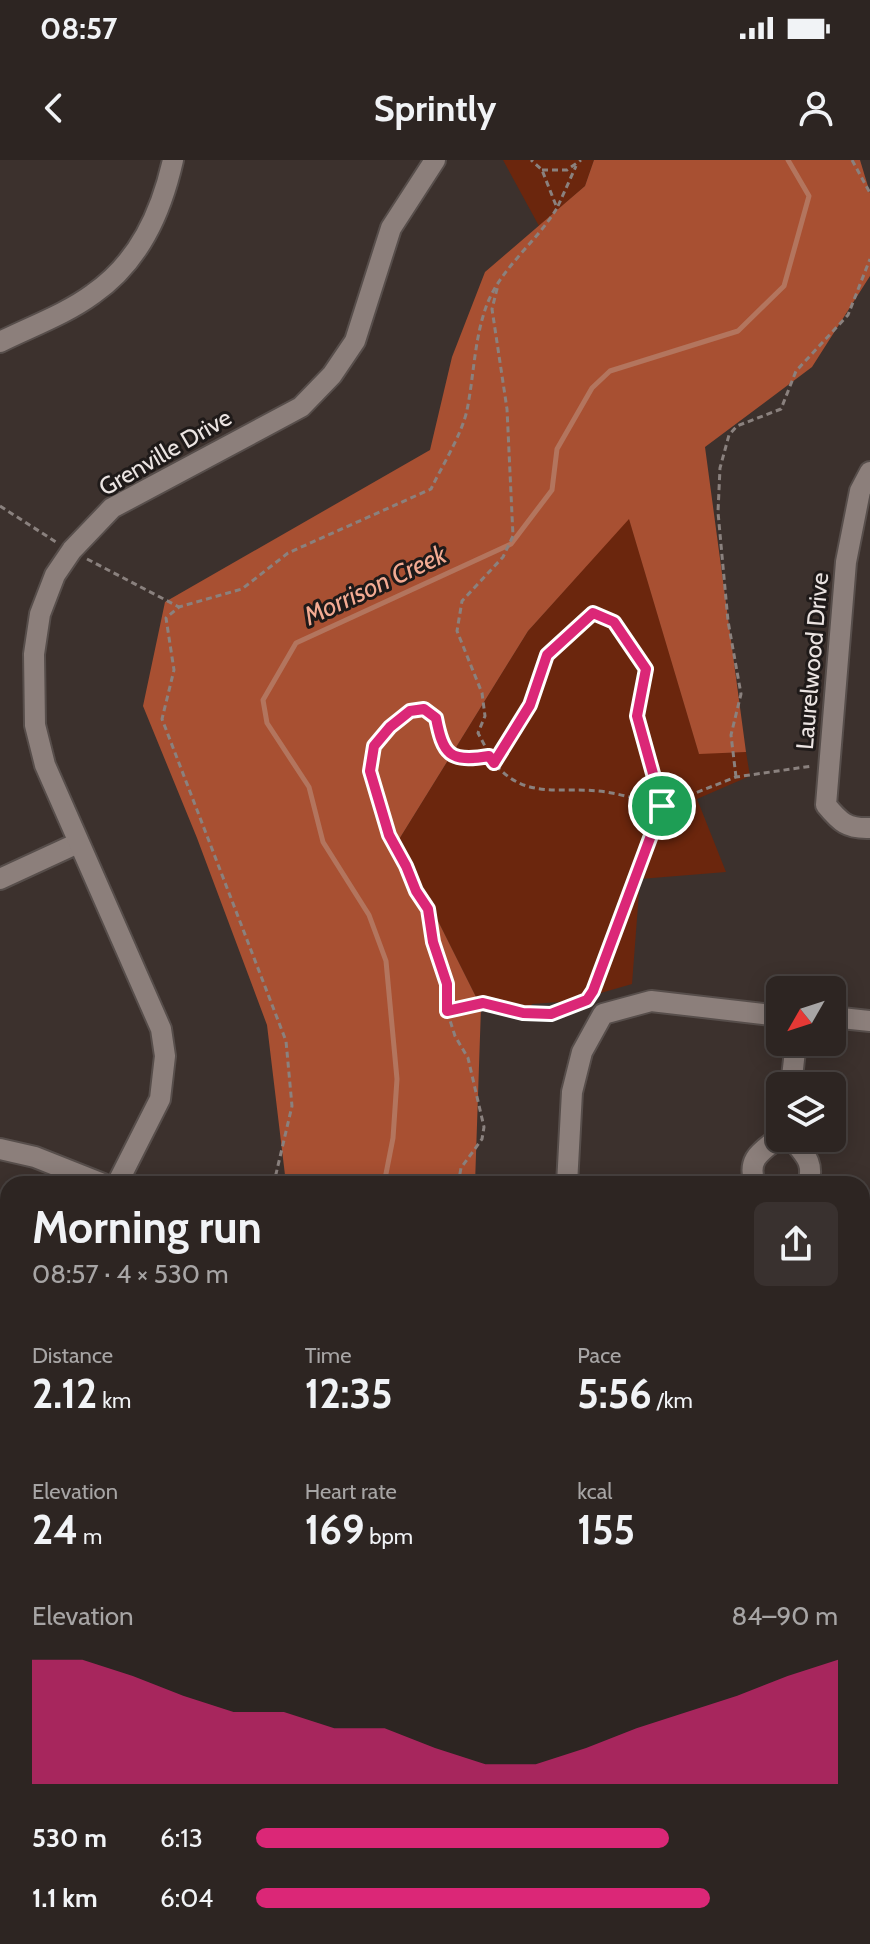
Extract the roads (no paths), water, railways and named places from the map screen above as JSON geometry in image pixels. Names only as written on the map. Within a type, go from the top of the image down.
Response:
[{"type":"street","points":[[0,342],[93,295],[127,264],[153,224],[173,160]]},
{"type":"street","name":"Grenville Drive","points":[[121,1176],[160,1099],[165,1056],[161,1029],[45,765],[35,725],[34,654],[40,614],[55,575],[72,550],[112,508],[301,407],[332,375],[355,341],[391,228],[435,160]]},
{"type":"street","name":"Laurelwood Drive","points":[[870,472],[860,491],[846,562],[826,805],[840,823],[870,828]]},
{"type":"street","points":[[0,879],[78,843]]},
{"type":"street","points":[[567,1176],[572,1092],[582,1052],[603,1014],[651,1001],[766,1014]]},
{"type":"street","points":[[846,1018],[870,1021]]},
{"type":"street","points":[[754,1176],[752,1164],[756,1154],[766,1147]]},
{"type":"street","points":[[0,1149],[35,1157],[83,1176]]},
{"type":"street","points":[[803,1152],[810,1161],[811,1176]]},
{"type":"street","points":[[142,1944],[157,1944]]},
{"type":"waterway","name":"Morrison Creek","points":[[386,1176],[393,1138],[397,1079],[386,961],[369,915],[323,842],[309,787],[267,723],[263,700],[296,643],[511,544],[552,490],[557,449],[592,388],[610,371],[738,331],[784,286],[809,196],[788,160]]}]
